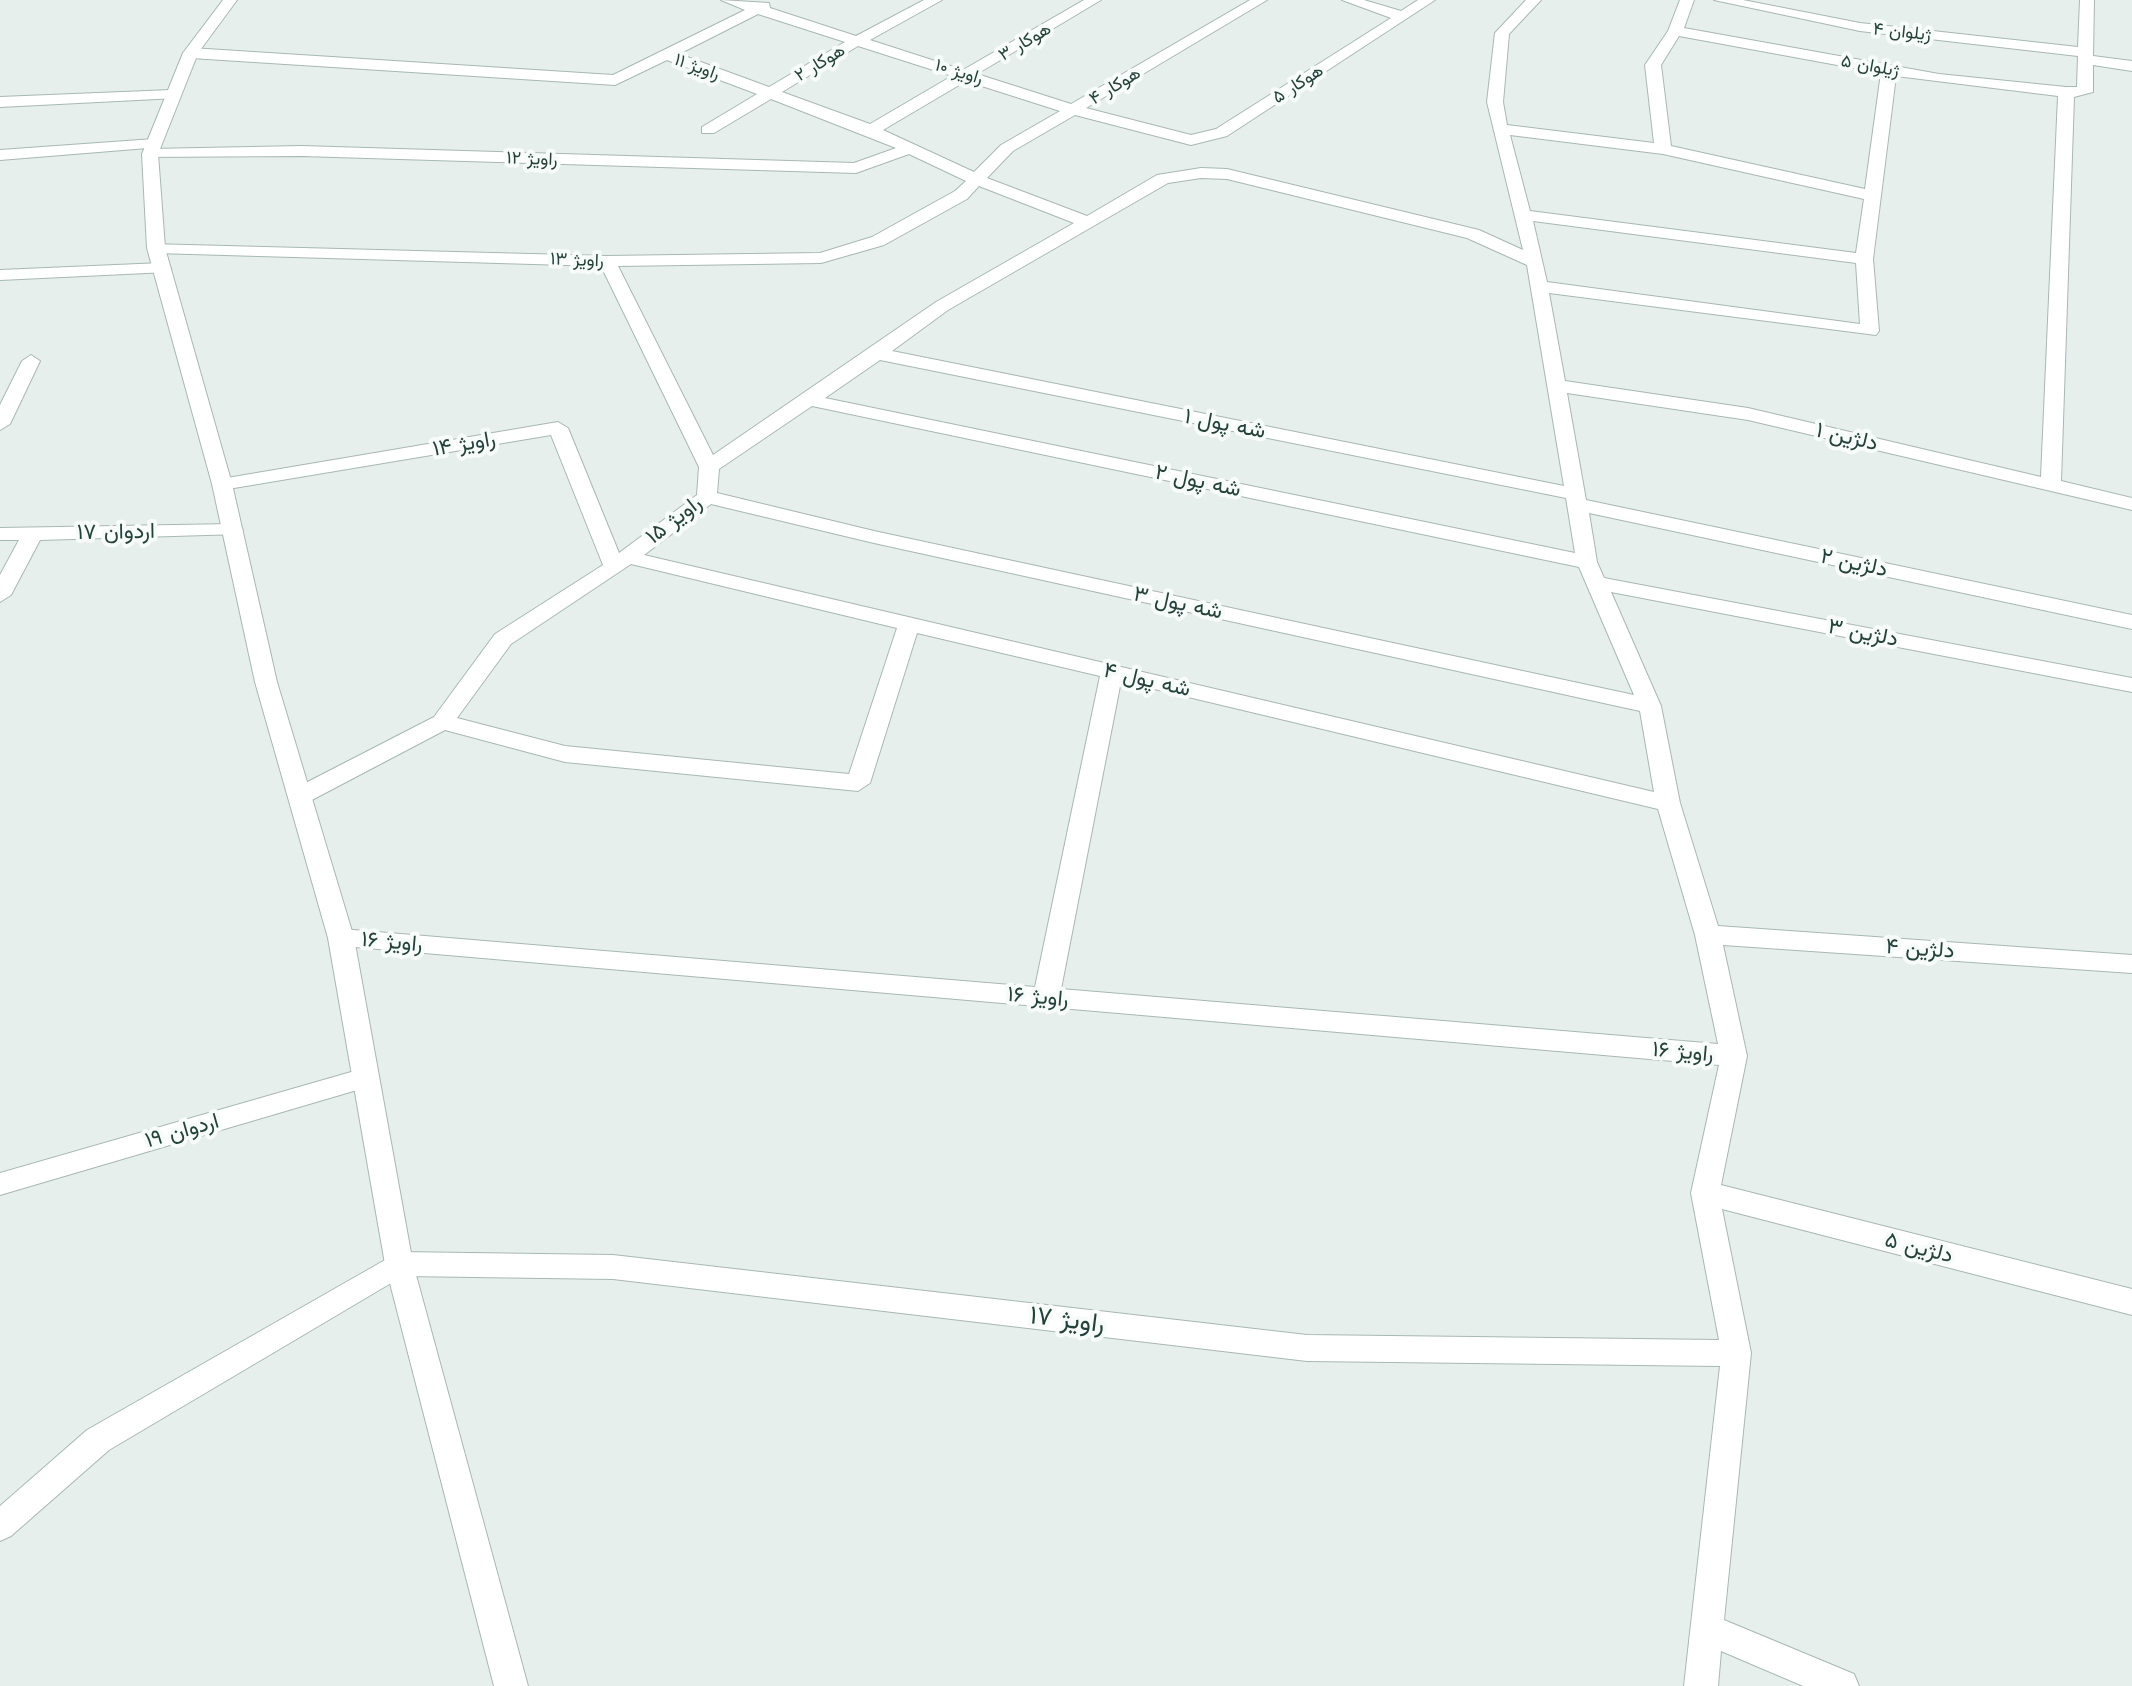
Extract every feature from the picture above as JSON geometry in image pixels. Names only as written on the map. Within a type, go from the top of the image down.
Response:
[{"type":"street","points":[[230,0],[191,53],[171,95],[152,149],[159,258],[222,484],[266,682],[341,938],[399,1264],[511,1686]]},
{"type":"street","name":"راویژ ۱۰","points":[[728,0],[1074,110],[1191,140]]},
{"type":"street","points":[[666,55],[777,0]]},
{"type":"street","name":"هوکار ۲","points":[[708,130],[855,42],[935,0]]},
{"type":"street","name":"هوکار ۳","points":[[871,130],[1094,0]]},
{"type":"street","name":"هوکار ۴","points":[[978,180],[1007,148],[1260,0]]},
{"type":"street","points":[[1349,0],[1401,16]]},
{"type":"street","name":"هوکار ۵","points":[[1191,140],[1221,133],[1428,0]]},
{"type":"street","points":[[1534,0],[1502,33],[1495,102],[1500,129],[1537,274],[1590,572],[1650,706],[1668,803],[1708,935],[1734,1056],[1705,1193],[1736,1353],[1701,1686]]},
{"type":"street","points":[[1663,149],[1653,65],[1675,31],[1687,0]]},
{"type":"street","name":"ژیلوان ۴","points":[[1721,0],[1860,27],[2086,55],[2132,66]]},
{"type":"street","points":[[2051,485],[2066,92],[2085,92],[2087,0]]},
{"type":"street","name":"ژیلوان ۵","points":[[1675,31],[1939,79],[2066,92]]},
{"type":"street","name":"راویژ ۱۱","points":[[191,53],[615,80],[666,55],[871,130],[978,180],[1085,221]]},
{"type":"street","points":[[1537,274],[1870,331],[1864,259],[1870,195],[1889,70]]},
{"type":"street","points":[[0,102],[171,95]]},
{"type":"street","points":[[1500,129],[1663,149],[1870,195]]},
{"type":"street","name":"راویژ ۱۲","points":[[0,155],[152,149],[302,151],[856,168],[910,148]]},
{"type":"street","name":"راویژ ۱۵","points":[[300,796],[442,722],[503,639],[620,562],[707,497],[709,467],[877,354],[942,306],[1085,221],[1163,179],[1201,173],[1227,174],[1473,234],[1537,274]]},
{"type":"street","name":"راویژ ۱۳","points":[[0,275],[159,258],[607,261],[821,258],[878,241],[961,195],[978,180]]},
{"type":"street","points":[[1522,215],[1864,259]]},
{"type":"street","points":[[607,261],[709,467]]},
{"type":"street","name":"شه پول ۱","points":[[877,354],[1575,499]]},
{"type":"street","points":[[0,424],[31,361]]},
{"type":"street","name":"دلژین ۱","points":[[1559,386],[1748,414],[2132,504]]},
{"type":"street","name":"شه پول ۲","points":[[809,400],[1590,572]]},
{"type":"street","name":"راویژ ۱۴","points":[[222,484],[558,428],[620,562]]},
{"type":"street","name":"شه پول ۳","points":[[707,497],[874,537],[1650,706]]},
{"type":"street","name":"دلژین ۲","points":[[1575,499],[2132,622]]},
{"type":"street","name":"اردوان ۱۷","points":[[0,534],[233,530]]},
{"type":"street","points":[[0,595],[33,533]]},
{"type":"street","name":"شه پول ۴","points":[[620,562],[909,624],[1668,803]]},
{"type":"street","name":"دلژین ۳","points":[[1590,572],[2132,685]]},
{"type":"street","points":[[442,722],[565,754],[858,783],[909,624]]},
{"type":"street","points":[[1046,998],[1112,672]]},
{"type":"street","name":"دلژین ۴","points":[[1708,935],[2132,964]]},
{"type":"street","name":"راویژ ۱۶","points":[[341,938],[1734,1056]]},
{"type":"street","name":"اردوان ۱۹","points":[[0,1184],[365,1078]]},
{"type":"street","name":"دلژین ۵","points":[[1705,1193],[2132,1302]]},
{"type":"street","points":[[0,1526],[98,1440],[399,1264]]},
{"type":"street","name":"راویژ ۱۷","points":[[399,1264],[613,1267],[1307,1348],[1736,1353]]},
{"type":"street","points":[[1706,1628],[1842,1686]]}]
